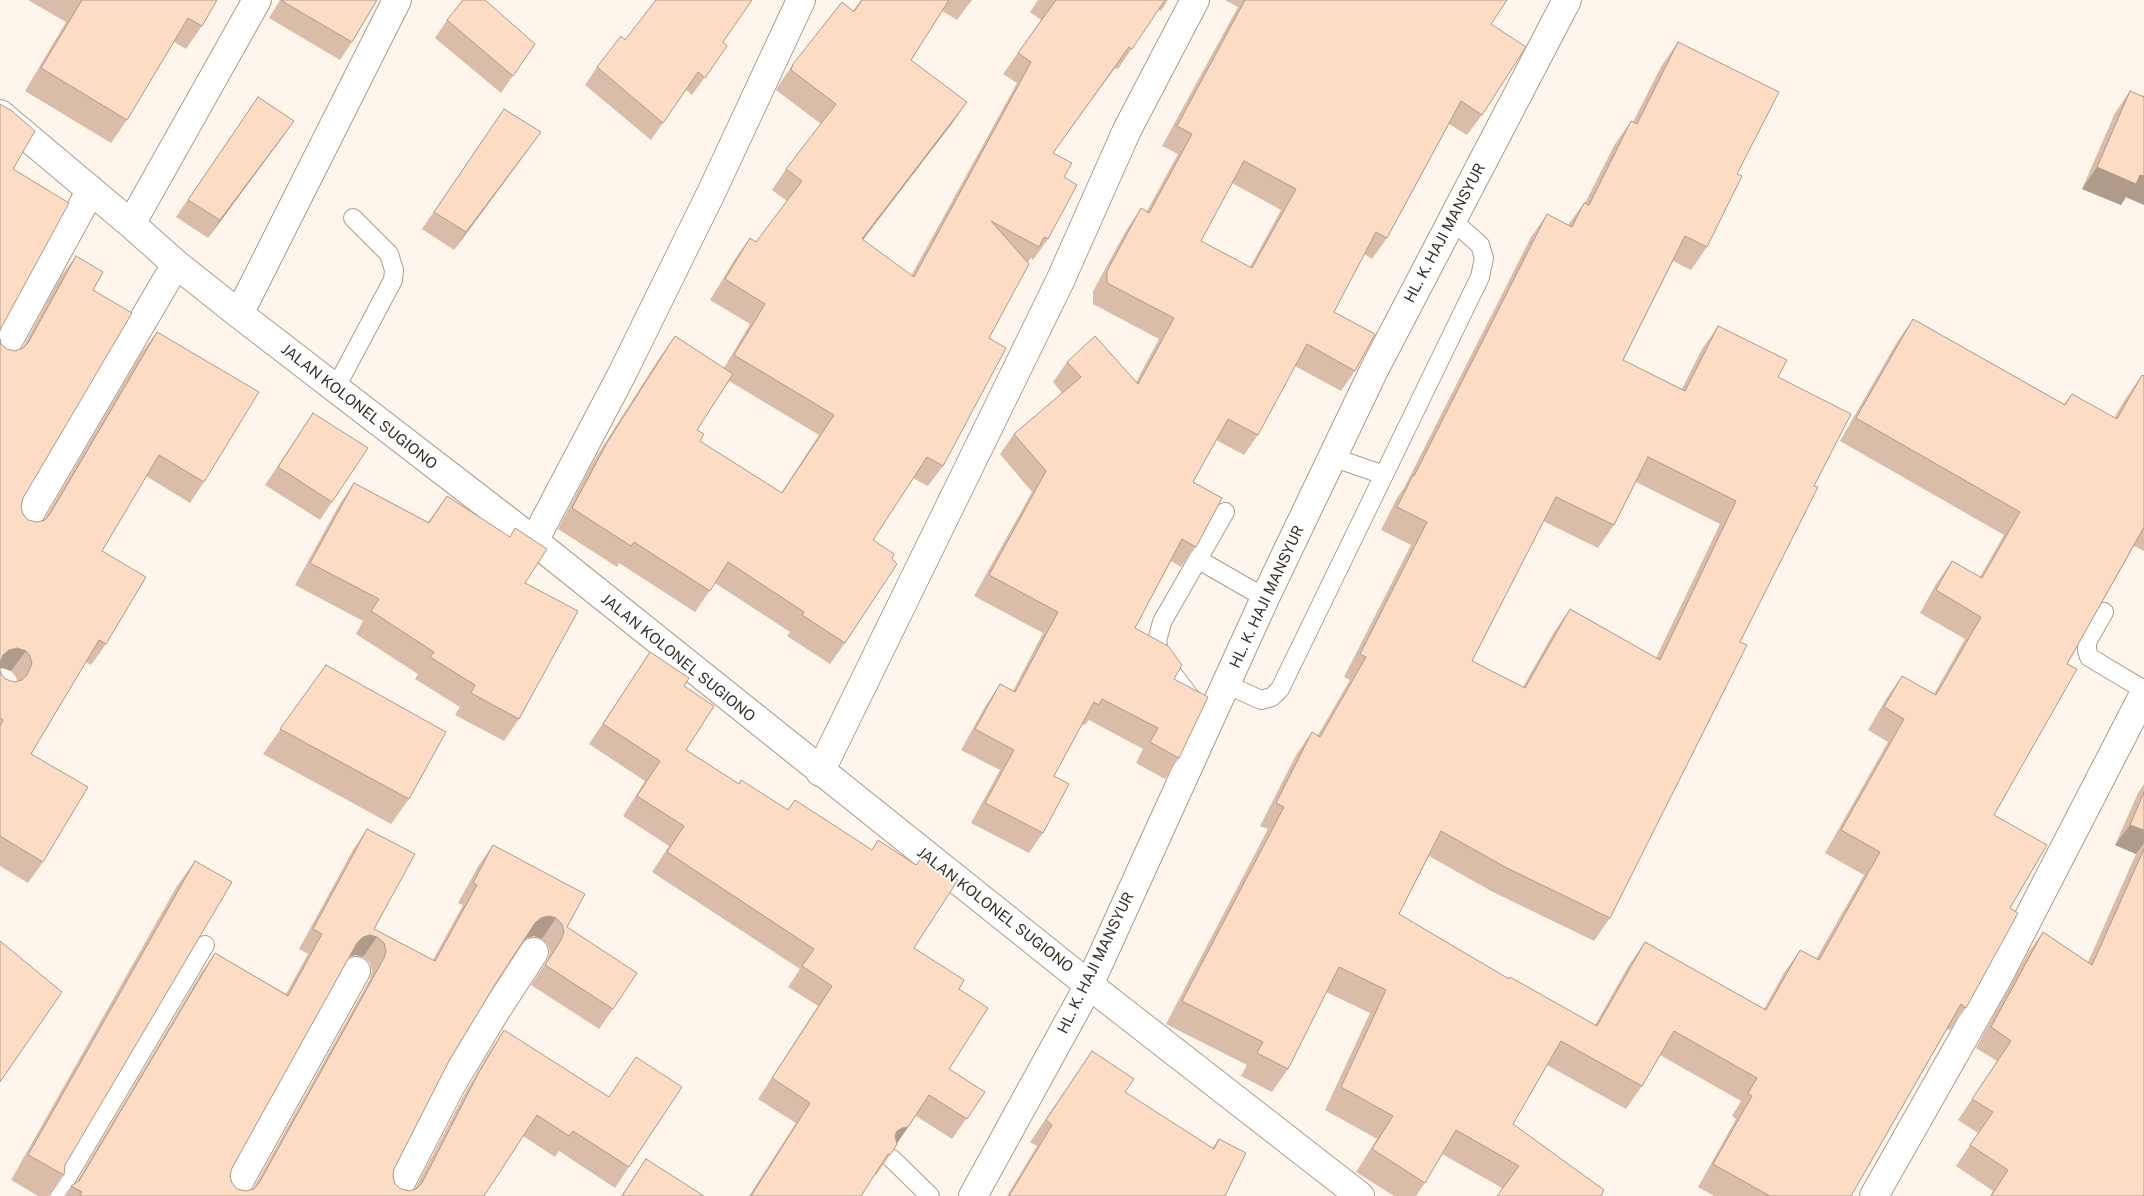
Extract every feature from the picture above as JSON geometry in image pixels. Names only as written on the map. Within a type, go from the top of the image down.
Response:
[{"type":"street","points":[[131,224],[257,0]]},
{"type":"street","points":[[239,314],[397,0]]},
{"type":"street","points":[[534,541],[643,332],[713,189],[801,0]]},
{"type":"street","points":[[820,772],[1060,281],[1127,130],[1194,0]]},
{"type":"street","name":"HL. K. HAJI MANSYUR","points":[[973,1196],[1089,985],[1265,598],[1374,370],[1567,0]]},
{"type":"street","name":"JALAN KOLONEL SUGIONO","points":[[0,114],[176,264],[335,389],[534,541],[820,772],[1360,1196]]},
{"type":"street","points":[[0,356],[91,190]]},
{"type":"street","points":[[22,527],[176,264]]},
{"type":"street","points":[[1874,1196],[1998,977],[2144,694]]},
{"type":"street","points":[[394,1196],[450,1087],[534,952]]},
{"type":"street","points":[[231,1196],[356,971]]},
{"type":"lane","points":[[335,389],[393,280],[394,270],[392,261],[383,246],[353,218]]},
{"type":"lane","points":[[1226,684],[1261,700],[1272,696],[1280,689],[1480,277],[1484,258],[1480,245],[1452,220]]},
{"type":"lane","points":[[1332,457],[1384,474]]},
{"type":"lane","points":[[1210,719],[1160,657],[1157,640],[1162,622],[1200,560],[1226,512]]},
{"type":"lane","points":[[1200,560],[1265,598]]},
{"type":"lane","points":[[2104,612],[2087,642],[2089,657],[2144,690]]},
{"type":"lane","points":[[56,1196],[205,945]]},
{"type":"lane","points":[[892,1158],[930,1196]]},
{"type":"building","points":[[82,0],[217,0],[202,26],[188,18],[127,120],[41,68]]},
{"type":"building","points":[[282,0],[377,0],[352,42]]},
{"type":"building","points":[[463,0],[485,0],[535,44],[513,76],[447,20]]},
{"type":"building","points":[[656,0],[752,0],[723,42],[727,46],[705,78],[698,72],[663,123],[597,67],[621,36],[625,40]]},
{"type":"building","points":[[862,0],[949,0],[911,60],[967,102],[862,239],[914,277],[1031,62],[1018,53],[1056,0],[1165,0],[1132,49],[1129,47],[1053,153],[1072,163],[1064,177],[1077,185],[1048,239],[1044,237],[1039,247],[991,221],[1029,264],[989,338],[1006,348],[943,466],[927,457],[873,540],[894,554],[892,559],[897,564],[845,643],[802,615],[804,612],[728,562],[710,591],[634,542],[631,546],[572,508],[608,441],[675,336],[733,374],[697,430],[704,434],[700,441],[782,493],[834,415],[734,355],[765,304],[725,279],[750,238],[756,242],[802,181],[786,169],[836,104],[791,70],[793,64],[842,2],[854,12]]},
{"type":"building","points":[[1245,0],[1507,0],[1491,24],[1526,47],[1482,115],[1461,101],[1387,238],[1376,232],[1334,312],[1375,334],[1355,371],[1307,344],[1258,435],[1228,419],[1193,482],[1222,498],[1196,547],[1182,539],[1135,628],[1168,646],[1182,665],[1174,679],[1208,697],[1179,758],[1150,742],[1158,728],[1102,699],[1099,705],[1094,702],[1054,776],[1069,784],[1043,833],[985,803],[1014,750],[975,729],[1000,684],[1015,692],[1058,612],[989,575],[1046,471],[1014,434],[1081,377],[1067,362],[1095,336],[1138,384],[1174,318],[1107,283],[1107,271],[1141,208],[1149,213],[1192,134],[1177,126]],"holes":[[[1244,161],[1296,189],[1252,268],[1201,241]]]},
{"type":"building","points":[[1678,42],[1779,92],[1737,174],[1742,176],[1707,247],[1685,236],[1623,360],[1685,391],[1718,326],[1787,360],[1778,377],[1851,414],[1814,486],[1818,487],[1740,642],[1747,645],[1610,918],[1507,868],[1441,831],[1399,914],[1509,979],[1510,977],[1597,1026],[1645,942],[1766,1010],[1800,950],[1819,960],[1880,852],[1841,830],[1904,719],[1884,707],[1902,676],[1936,695],[1981,617],[1936,590],[1952,561],[1982,578],[2020,512],[1856,418],[1913,319],[2065,405],[2072,394],[2117,419],[2142,375],[2144,376],[2144,527],[2067,664],[2077,669],[1994,815],[2047,845],[2010,908],[2018,913],[1966,1008],[1961,1004],[1851,1196],[1770,1196],[1713,1164],[1752,1096],[1748,1093],[1757,1078],[1674,1031],[1642,1086],[1561,1041],[1513,1124],[1604,1190],[1601,1196],[1497,1196],[1519,1166],[1456,1130],[1425,1183],[1372,1149],[1393,1116],[1341,1087],[1386,990],[1339,967],[1288,1069],[1257,1053],[1263,1042],[1182,1001],[1284,807],[1276,803],[1312,732],[1320,737],[1366,657],[1360,654],[1427,522],[1397,507],[1547,214],[1572,227],[1584,203],[1589,205],[1631,121],[1637,124]],"holes":[[[1648,457],[1736,501],[1660,660],[1570,609],[1525,688],[1472,661],[1556,497],[1614,525]]]},
{"type":"building","points":[[2130,91],[2144,97],[2144,176],[2140,175],[2136,184],[2097,167]]},
{"type":"building","points":[[258,97],[294,121],[220,220],[188,200]]},
{"type":"building","points":[[0,104],[12,111],[35,131],[13,169],[69,203],[0,331]]},
{"type":"building","points":[[504,109],[541,132],[466,232],[434,212]]},
{"type":"building","points":[[76,256],[103,272],[93,290],[132,313],[23,498],[21,507],[23,514],[28,520],[37,522],[45,520],[50,514],[157,332],[259,392],[204,482],[159,455],[102,551],[146,577],[106,644],[99,640],[31,754],[88,787],[43,862],[0,836],[0,726],[3,720],[0,718],[0,670],[5,679],[14,682],[22,680],[27,675],[32,664],[30,656],[26,651],[17,648],[9,650],[3,655],[0,663],[0,339],[1,344],[7,349],[15,351],[23,348],[28,343]]},
{"type":"building","points":[[313,413],[368,448],[332,502],[278,467]]},
{"type":"building","points":[[354,483],[429,523],[447,496],[510,537],[515,528],[547,549],[525,583],[578,611],[519,719],[471,693],[475,685],[430,657],[434,652],[371,611],[379,599],[310,563]]},
{"type":"building","points":[[650,652],[689,678],[684,686],[714,706],[686,750],[739,784],[741,780],[788,810],[795,800],[872,850],[878,840],[916,865],[922,857],[958,880],[914,948],[964,980],[959,989],[988,1008],[949,1069],[985,1092],[967,1119],[929,1095],[908,1127],[897,1131],[895,1136],[897,1144],[890,1155],[888,1154],[861,1196],[751,1196],[810,1103],[772,1078],[832,986],[802,966],[814,949],[667,852],[684,826],[637,796],[660,761],[603,724]]},
{"type":"building","points":[[326,665],[446,732],[409,799],[280,729]]},
{"type":"building","points":[[2144,792],[2144,830],[2130,825]]},
{"type":"building","points":[[367,829],[415,854],[374,929],[435,961],[477,885],[473,883],[493,845],[585,894],[567,927],[637,973],[613,1009],[545,965],[564,932],[562,924],[556,918],[549,916],[541,918],[535,923],[450,1059],[394,1169],[395,1184],[401,1189],[409,1191],[416,1189],[422,1183],[478,1074],[504,1030],[609,1097],[636,1057],[682,1087],[629,1167],[573,1131],[569,1136],[537,1115],[484,1196],[80,1196],[82,1192],[71,1186],[79,1181],[215,953],[288,996],[322,934],[313,929]],"holes":[[[370,935],[377,937],[384,943],[386,951],[384,958],[259,1183],[254,1189],[246,1191],[237,1189],[232,1183],[230,1176],[232,1168],[357,943],[363,937]]]},
{"type":"building","points":[[2144,849],[2144,1196],[1991,1196],[2008,1170],[1970,1145],[1993,1112],[1972,1099],[2011,1041],[1991,1027],[2043,932],[2092,965]]},
{"type":"building","points":[[195,861],[232,882],[65,1165],[64,1175],[28,1155]]},
{"type":"building","points":[[0,941],[62,992],[0,1082]]},
{"type":"building","points":[[1092,1051],[1134,1079],[1125,1092],[1214,1149],[1219,1139],[1246,1153],[1225,1196],[1009,1196],[1052,1125],[1046,1120]]},
{"type":"building","points":[[646,1159],[704,1196],[622,1196]]}]
